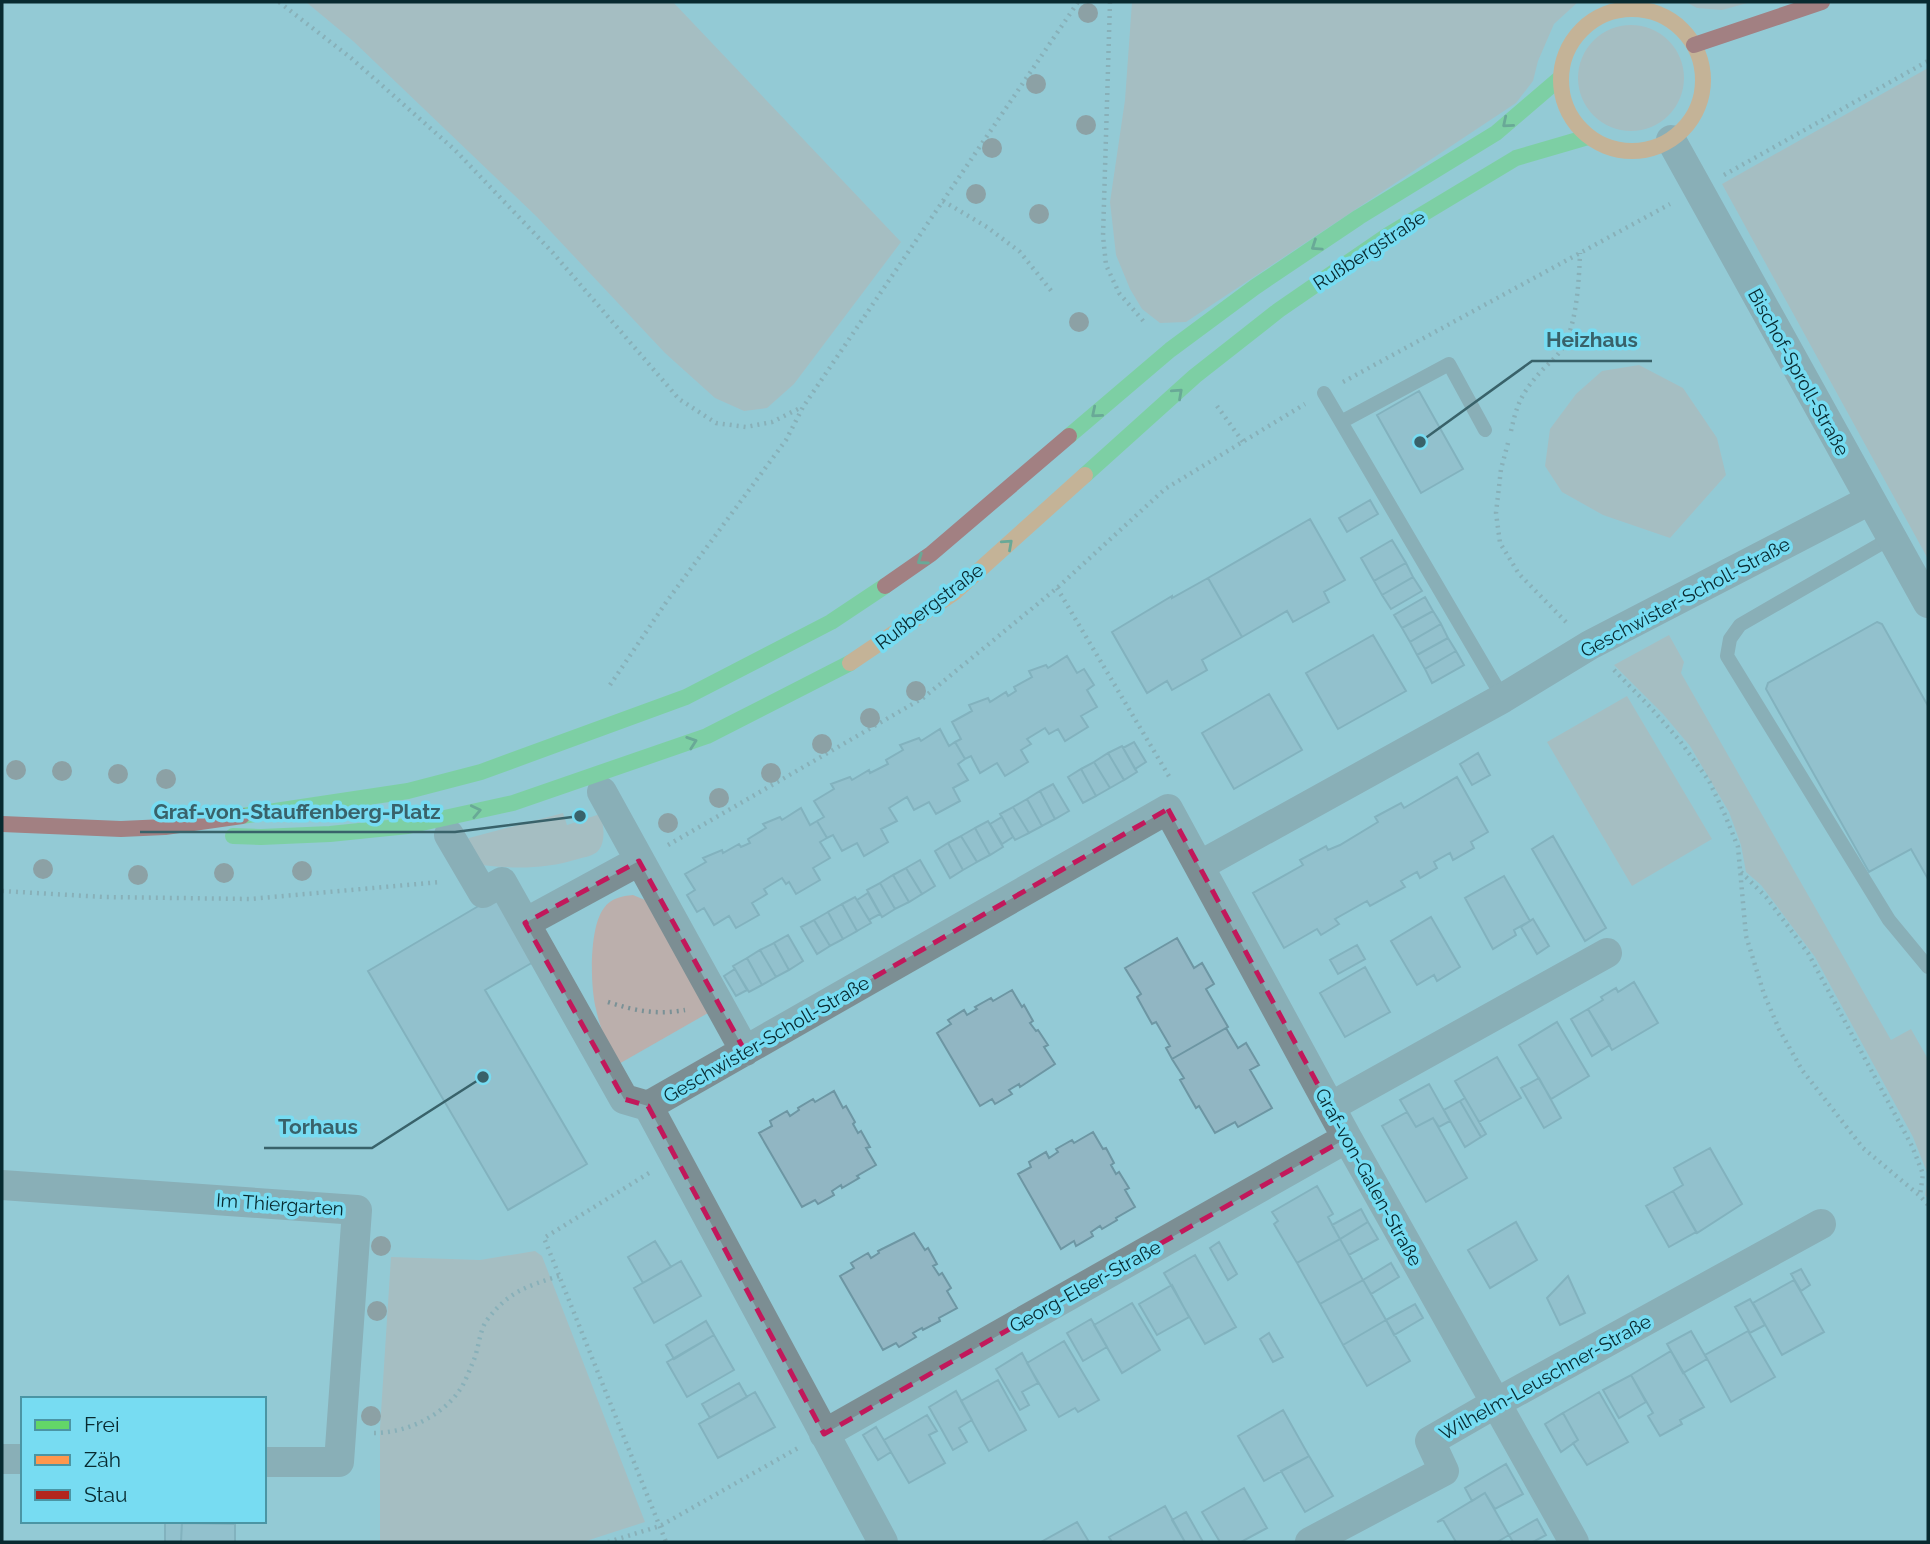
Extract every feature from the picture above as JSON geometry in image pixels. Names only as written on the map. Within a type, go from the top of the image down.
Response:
[{"type":"street","points":[[1694,45],[1822,2]]},
{"type":"street","points":[[1624,9],[1645,10],[1665,17],[1681,29],[1694,45],[1701,62],[1701,98],[1695,114],[1671,140],[1650,150],[1629,152],[1607,148],[1588,138],[1573,121],[1563,101],[1559,79],[1563,59],[1572,40],[1586,25],[1604,14],[1624,9]]},
{"type":"street","name":"Rußbergstraße","points":[[2,824],[121,830],[165,827],[408,791],[481,772],[687,697],[831,622],[931,554],[1170,350],[1255,287],[1348,225],[1496,133],[1559,79]]},
{"type":"street","name":"Rußbergstraße","points":[[165,827],[261,837],[330,834],[408,826],[513,803],[708,736],[853,661],[955,592],[1195,376],[1279,310],[1388,235],[1516,158],[1588,138]]},
{"type":"street","name":"Bischof-Sproll-Straße","points":[[1671,140],[1928,603]]},
{"type":"street","name":"Geschwister-Scholl-Straße","points":[[1199,866],[1503,698],[1590,645],[1870,500]]},
{"type":"street","points":[[602,792],[745,1051]]},
{"type":"street","name":"Geschwister-Scholl-Straße","points":[[883,1542],[648,1106],[1168,809]]},
{"type":"street","name":"Graf-von-Galen-Straße","points":[[1168,809],[1330,1107],[1574,1542]]},
{"type":"street","points":[[449,835],[483,893],[502,882],[624,1099],[648,1106]]},
{"type":"street","points":[[525,923],[639,861]]},
{"type":"street","points":[[1330,1107],[1607,953]]},
{"type":"street","name":"Georg-Elser-Straße","points":[[824,1434],[1348,1139]]},
{"type":"street","name":"Im Thiergarten","points":[[2,1185],[357,1210],[339,1462],[266,1462]]},
{"type":"street","name":"Wilhelm-Leuschner-Straße","points":[[1310,1542],[1444,1471],[1430,1441],[1821,1224]]},
{"type":"street","points":[[2,1459],[21,1459]]},
{"type":"lane","points":[[1341,422],[1449,364],[1485,430]]},
{"type":"lane","points":[[1324,393],[1503,698]]},
{"type":"lane","points":[[1891,538],[1740,625],[1730,639],[1727,656],[1889,920],[1928,967]]},
{"type":"path","points":[[279,2],[351,58],[455,150],[552,253],[680,399],[716,423],[746,427],[772,422],[803,407]]},
{"type":"path","points":[[606,726],[599,714],[600,701],[625,660],[786,440],[803,407],[1078,2]]},
{"type":"path","points":[[1110,2],[1103,236],[1106,265],[1119,293],[1170,350]]},
{"type":"path","points":[[639,861],[923,698],[1057,588],[1165,489],[1324,393],[1928,61]]},
{"type":"path","points":[[943,201],[987,227],[1020,252],[1053,293]]},
{"type":"path","points":[[1580,253],[1578,291],[1571,324],[1562,348],[1518,402],[1501,469],[1496,513],[1500,543],[1519,574],[1658,715],[1709,782],[1738,847],[1746,936],[1764,994],[1779,1029],[1802,1070],[1863,1148],[1928,1205]]},
{"type":"path","points":[[1195,376],[1243,442]]},
{"type":"path","points":[[1057,588],[1177,791],[1168,809]]},
{"type":"path","points":[[2,891],[104,897],[250,899],[448,881],[469,869]]},
{"type":"path","points":[[1740,872],[1766,897],[1808,953],[1912,1146],[1923,1174],[1920,1196]]},
{"type":"path","points":[[573,1008],[605,1001],[648,1013],[669,1013],[689,1009],[715,995]]},
{"type":"path","points":[[667,1542],[544,1238],[675,1157]]},
{"type":"path","points":[[342,1433],[386,1433],[416,1425],[445,1407],[460,1390],[474,1360],[485,1323],[503,1302],[523,1288],[559,1276]]},
{"type":"path","points":[[608,1542],[660,1526],[824,1434]]},
{"type":"highlighted area","points":[[1168,809],[1347,1138],[824,1434],[648,1106],[624,1099],[525,923],[639,861],[745,1051]]},
{"type":"shaded area","points":[[306,2],[673,2],[901,242],[794,384],[767,408],[744,411],[715,398],[665,353],[537,217],[353,41]]},
{"type":"shaded area","points":[[1132,2],[1578,2],[1554,24],[1538,61],[1533,81],[1516,103],[1186,322],[1160,323],[1142,309],[1130,289],[1116,255],[1110,202],[1125,100]]},
{"type":"shaded area","points":[[1686,2],[1751,2],[1722,10],[1697,8]]},
{"type":"shaded area","points":[[1631,25],[1651,29],[1669,40],[1680,58],[1684,78],[1680,98],[1669,116],[1651,127],[1631,131],[1611,127],[1593,116],[1582,98],[1578,78],[1582,58],[1593,40],[1611,29]]},
{"type":"shaded area","points":[[1928,68],[1928,559],[1722,184]]},
{"type":"shaded area","points":[[1639,365],[1683,388],[1717,438],[1726,475],[1670,538],[1603,515],[1562,492],[1545,466],[1550,429],[1576,394],[1602,371]]},
{"type":"shaded area","points":[[1669,635],[1684,662],[1681,673],[1891,1040],[1911,1029],[1928,1059],[1928,1175],[1913,1137],[1815,957],[1761,885],[1746,872],[1741,845],[1729,812],[1690,746],[1663,714],[1614,665]]},
{"type":"shaded area","points":[[1627,696],[1712,839],[1632,886],[1547,742]]},
{"type":"shaded area","points":[[563,813],[567,825],[600,814],[604,833],[598,851],[554,865],[506,867],[481,865],[466,842],[469,838]]},
{"type":"shaded area","points":[[633,895],[645,900],[708,1013],[617,1065],[602,1031],[594,999],[593,942],[604,908],[617,898]]},
{"type":"shaded area","points":[[1928,1175],[1928,1199],[1925,1195]]},
{"type":"shaded area","points":[[535,1251],[542,1256],[645,1522],[583,1542],[380,1542],[380,1428],[391,1257],[480,1260]]},
{"type":"building","points":[[1419,391],[1463,469],[1421,493],[1377,415]]},
{"type":"building","points":[[1370,500],[1378,514],[1347,532],[1339,518]]},
{"type":"building","points":[[1310,519],[1345,580],[1324,592],[1329,602],[1293,622],[1287,611],[1242,637],[1208,578]]},
{"type":"building","points":[[1392,540],[1406,563],[1374,581],[1361,558]]},
{"type":"building","points":[[1406,563],[1413,577],[1382,595],[1374,581]]},
{"type":"building","points":[[1413,577],[1422,591],[1391,609],[1382,595]]},
{"type":"building","points":[[1208,578],[1242,637],[1202,660],[1207,670],[1172,690],[1167,681],[1147,693],[1112,632]]},
{"type":"building","points":[[1425,597],[1433,611],[1402,628],[1394,615]]},
{"type":"building","points":[[1433,611],[1441,624],[1410,642],[1402,628]]},
{"type":"building","points":[[1877,622],[1882,624],[1928,706],[1928,879],[1911,849],[1869,872],[1766,689],[1768,683]]},
{"type":"building","points":[[1441,624],[1448,638],[1417,655],[1410,642]]},
{"type":"building","points":[[1373,635],[1406,691],[1338,729],[1306,673]]},
{"type":"building","points":[[1448,638],[1456,651],[1425,669],[1417,655]]},
{"type":"building","points":[[1456,651],[1464,665],[1432,683],[1425,669]]},
{"type":"building","points":[[1067,656],[1077,673],[1084,669],[1094,685],[1087,690],[1097,707],[1081,716],[1088,727],[1065,741],[1058,729],[1049,734],[1045,728],[1027,739],[1031,744],[1021,750],[1028,762],[1005,776],[997,763],[980,773],[971,756],[965,759],[955,742],[961,739],[952,722],[972,711],[969,705],[988,698],[990,702],[1006,692],[1008,696],[1016,691],[1014,687],[1032,677],[1029,671],[1046,665],[1048,668]]},
{"type":"building","points":[[1269,694],[1302,750],[1234,789],[1202,733]]},
{"type":"building","points":[[940,729],[949,746],[955,742],[965,759],[958,764],[968,780],[953,788],[960,801],[936,814],[929,802],[914,810],[907,797],[889,808],[897,821],[881,829],[888,842],[864,856],[857,843],[842,851],[833,835],[827,838],[817,821],[824,817],[814,801],[834,789],[831,784],[850,777],[852,780],[869,770],[870,773],[888,764],[886,760],[903,750],[900,745],[919,738],[921,741]]},
{"type":"building","points":[[1134,742],[1146,762],[1135,769],[1123,748]]},
{"type":"building","points":[[1122,746],[1137,772],[1124,780],[1108,753]]},
{"type":"building","points":[[1108,753],[1124,780],[1110,788],[1094,762]]},
{"type":"building","points":[[1478,753],[1490,775],[1472,785],[1460,764]]},
{"type":"building","points":[[1094,762],[1110,788],[1096,796],[1081,769]]},
{"type":"building","points":[[1081,769],[1096,796],[1083,803],[1068,777]]},
{"type":"building","points":[[1457,777],[1488,832],[1471,842],[1474,848],[1453,860],[1450,853],[1434,862],[1437,868],[1420,878],[1417,872],[1401,881],[1405,887],[1370,906],[1367,901],[1335,919],[1339,924],[1321,935],[1317,929],[1284,948],[1253,893],[1303,865],[1300,860],[1326,846],[1328,850],[1340,845],[1378,822],[1375,817],[1401,803],[1404,808]]},
{"type":"building","points":[[1053,784],[1069,811],[1055,819],[1040,791]]},
{"type":"building","points":[[1040,791],[1055,819],[1042,826],[1027,799]]},
{"type":"building","points":[[1027,799],[1042,826],[1029,833],[1013,807]]},
{"type":"building","points":[[1013,807],[1029,833],[1015,840],[1000,814]]},
{"type":"building","points":[[801,808],[810,825],[817,821],[827,838],[820,842],[830,858],[813,868],[820,880],[796,894],[789,882],[786,884],[782,878],[764,889],[767,894],[752,903],[759,915],[736,928],[729,916],[714,925],[704,908],[697,912],[687,895],[695,890],[685,874],[706,862],[703,858],[722,850],[723,853],[739,844],[741,847],[750,843],[748,839],[766,828],[763,824],[780,817],[782,820]]},
{"type":"building","points":[[1002,817],[1013,837],[1002,844],[990,824]]},
{"type":"building","points":[[988,821],[1003,847],[990,855],[975,828]]},
{"type":"building","points":[[975,828],[990,855],[977,862],[961,836]]},
{"type":"building","points":[[961,836],[977,862],[963,870],[948,843]]},
{"type":"building","points":[[1553,836],[1606,928],[1585,941],[1532,849]]},
{"type":"building","points":[[948,843],[963,870],[950,878],[935,851]]},
{"type":"building","points":[[920,860],[935,886],[922,894],[906,868]]},
{"type":"building","points":[[906,868],[922,894],[909,902],[893,875]]},
{"type":"building","points":[[893,875],[909,902],[895,909],[880,883]]},
{"type":"building","points":[[1504,876],[1530,921],[1514,930],[1516,935],[1493,949],[1465,898]]},
{"type":"building","points":[[880,883],[895,909],[882,917],[867,890]]},
{"type":"building","points":[[504,891],[542,957],[485,990],[587,1164],[508,1210],[368,971]]},
{"type":"building","points":[[868,893],[880,914],[869,920],[857,900]]},
{"type":"building","points":[[855,897],[871,923],[857,931],[842,904]]},
{"type":"building","points":[[842,904],[857,931],[843,939],[828,912]]},
{"type":"building","points":[[828,912],[843,939],[830,946],[814,920]]},
{"type":"building","points":[[1431,917],[1460,967],[1437,981],[1434,975],[1417,985],[1391,941]]},
{"type":"building","points":[[1533,919],[1549,946],[1537,954],[1521,927]]},
{"type":"building","points":[[814,920],[830,946],[817,954],[801,927]]},
{"type":"building","points":[[788,935],[803,961],[789,970],[774,943]]},
{"type":"building","points":[[1177,938],[1194,968],[1202,963],[1214,984],[1206,989],[1228,1027],[1172,1059],[1166,1048],[1170,1046],[1156,1022],[1152,1024],[1137,997],[1141,994],[1125,968]]},
{"type":"building","points":[[774,943],[789,970],[776,977],[760,950]]},
{"type":"building","points":[[1357,945],[1365,959],[1338,974],[1330,960]]},
{"type":"building","points":[[760,950],[776,977],[762,985],[747,958]]},
{"type":"building","points":[[747,958],[762,985],[749,992],[733,966]]},
{"type":"building","points":[[1365,967],[1390,1012],[1345,1037],[1320,993]]},
{"type":"building","points":[[735,969],[747,990],[736,996],[724,976]]},
{"type":"building","points":[[1634,982],[1658,1023],[1612,1050],[1588,1009],[1616,988],[1618,992]]},
{"type":"building","points":[[1012,990],[1033,1021],[1030,1023],[1048,1045],[1044,1047],[1055,1064],[1020,1087],[1019,1084],[1009,1090],[1012,1094],[995,1104],[992,1099],[980,1106],[937,1033],[951,1024],[948,1020],[964,1010],[967,1015],[991,998],[993,1001]]},
{"type":"building","points":[[1588,1009],[1610,1045],[1592,1056],[1571,1019]]},
{"type":"building","points":[[1557,1022],[1589,1076],[1551,1099],[1519,1045]]},
{"type":"building","points":[[1226,1028],[1238,1048],[1246,1043],[1259,1065],[1250,1070],[1272,1108],[1238,1127],[1235,1122],[1215,1133],[1199,1106],[1196,1108],[1180,1080],[1184,1078],[1172,1059]]},
{"type":"building","points":[[1497,1057],[1521,1098],[1479,1122],[1455,1081]]},
{"type":"building","points":[[1539,1078],[1561,1118],[1544,1128],[1521,1088]]},
{"type":"building","points":[[1429,1084],[1450,1121],[1439,1127],[1433,1118],[1416,1127],[1400,1100]]},
{"type":"building","points":[[834,1091],[843,1108],[846,1106],[858,1133],[861,1131],[870,1147],[866,1148],[876,1165],[857,1176],[859,1178],[832,1191],[834,1195],[818,1204],[815,1200],[802,1207],[759,1133],[772,1126],[770,1121],[787,1111],[790,1116],[813,1099],[815,1102]]},
{"type":"building","points":[[1465,1098],[1486,1134],[1481,1137],[1460,1101]]},
{"type":"building","points":[[1460,1101],[1481,1137],[1465,1147],[1444,1110]]},
{"type":"building","points":[[1407,1112],[1416,1127],[1433,1118],[1467,1178],[1426,1202],[1382,1126]]},
{"type":"building","points":[[1093,1132],[1103,1149],[1106,1148],[1116,1174],[1119,1172],[1129,1188],[1125,1190],[1135,1207],[1102,1229],[1100,1226],[1091,1232],[1093,1236],[1076,1246],[1074,1241],[1061,1249],[1018,1174],[1031,1167],[1029,1162],[1046,1152],[1049,1158],[1058,1152],[1056,1149]]},
{"type":"building","points":[[1710,1148],[1742,1204],[1697,1233],[1673,1191],[1683,1185],[1674,1168]]},
{"type":"building","points":[[1317,1186],[1333,1214],[1328,1217],[1340,1239],[1297,1263],[1274,1224],[1278,1221],[1272,1212]]},
{"type":"building","points":[[1673,1191],[1696,1232],[1669,1247],[1646,1206]]},
{"type":"building","points":[[1361,1209],[1368,1222],[1340,1239],[1332,1225]]},
{"type":"building","points":[[1368,1222],[1378,1239],[1349,1255],[1340,1239]]},
{"type":"building","points":[[1516,1222],[1537,1260],[1490,1288],[1468,1250]]},
{"type":"building","points":[[914,1233],[925,1250],[928,1248],[937,1264],[933,1266],[939,1275],[942,1273],[951,1288],[947,1291],[957,1308],[939,1318],[940,1321],[913,1333],[916,1337],[899,1347],[896,1343],[883,1350],[840,1276],[854,1268],[851,1263],[868,1253],[871,1258],[879,1253],[878,1251]]},
{"type":"building","points":[[1340,1239],[1363,1280],[1320,1304],[1297,1263]]},
{"type":"building","points":[[655,1241],[671,1267],[643,1283],[628,1257]]},
{"type":"building","points":[[1219,1242],[1237,1274],[1228,1280],[1210,1248]]},
{"type":"building","points":[[1195,1255],[1236,1327],[1205,1344],[1164,1273]]},
{"type":"building","points":[[681,1261],[701,1296],[654,1323],[634,1288]]},
{"type":"building","points":[[1391,1263],[1399,1277],[1371,1294],[1363,1280]]},
{"type":"building","points":[[1801,1269],[1810,1285],[1801,1291],[1791,1274]]},
{"type":"building","points":[[1568,1276],[1585,1313],[1560,1325],[1547,1298]]},
{"type":"building","points":[[1363,1280],[1386,1320],[1343,1345],[1320,1304]]},
{"type":"building","points":[[1794,1280],[1824,1332],[1782,1355],[1753,1303]]},
{"type":"building","points":[[1172,1285],[1189,1317],[1157,1335],[1139,1304]]},
{"type":"building","points":[[1750,1299],[1765,1325],[1750,1333],[1735,1307]]},
{"type":"building","points":[[1132,1303],[1160,1350],[1122,1373],[1094,1325]]},
{"type":"building","points":[[1415,1304],[1423,1318],[1394,1335],[1386,1320]]},
{"type":"building","points":[[1091,1319],[1107,1347],[1083,1361],[1067,1333]]},
{"type":"building","points":[[1386,1320],[1410,1361],[1367,1386],[1343,1345]]},
{"type":"building","points":[[706,1321],[714,1335],[674,1359],[666,1345]]},
{"type":"building","points":[[1691,1331],[1707,1359],[1683,1373],[1667,1344]]},
{"type":"building","points":[[1748,1331],[1775,1377],[1731,1402],[1705,1355]]},
{"type":"building","points":[[1269,1333],[1283,1357],[1273,1362],[1260,1339]]},
{"type":"building","points":[[714,1335],[734,1370],[687,1397],[667,1362]]},
{"type":"building","points":[[1064,1341],[1099,1400],[1078,1412],[1075,1408],[1059,1417],[1027,1363]]},
{"type":"building","points":[[1671,1351],[1704,1407],[1680,1420],[1682,1424],[1660,1436],[1648,1416],[1653,1413],[1631,1375]]},
{"type":"building","points":[[1022,1353],[1038,1383],[1022,1392],[1029,1405],[1020,1410],[996,1369]]},
{"type":"building","points":[[1631,1375],[1646,1402],[1619,1418],[1603,1390]]},
{"type":"building","points":[[998,1380],[1026,1430],[989,1451],[961,1401]]},
{"type":"building","points":[[739,1383],[747,1397],[710,1418],[702,1404]]},
{"type":"building","points":[[956,1391],[972,1420],[959,1428],[967,1442],[953,1450],[929,1407]]},
{"type":"building","points":[[755,1392],[775,1427],[718,1458],[699,1424]]},
{"type":"building","points":[[1599,1392],[1628,1442],[1587,1465],[1573,1443],[1578,1440],[1563,1413]]},
{"type":"building","points":[[1283,1410],[1309,1456],[1264,1481],[1238,1436]]},
{"type":"building","points":[[1563,1413],[1578,1440],[1561,1452],[1545,1424]]},
{"type":"building","points":[[927,1415],[937,1431],[929,1435],[945,1463],[909,1483],[884,1440]]},
{"type":"building","points":[[876,1427],[891,1452],[878,1460],[863,1435]]},
{"type":"building","points":[[1309,1456],[1333,1496],[1305,1512],[1281,1471]]},
{"type":"building","points":[[1506,1464],[1523,1494],[1495,1509],[1485,1493],[1472,1501],[1465,1488]]},
{"type":"building","points":[[1244,1488],[1267,1528],[1241,1542],[1220,1542],[1202,1512]]},
{"type":"building","points":[[1485,1493],[1509,1535],[1497,1542],[1456,1542],[1443,1520],[1437,1522]]},
{"type":"building","points":[[1165,1506],[1185,1542],[1112,1542],[1109,1537]]},
{"type":"building","points":[[1186,1512],[1203,1542],[1185,1542],[1172,1520]]},
{"type":"building","points":[[1537,1519],[1546,1535],[1533,1542],[1513,1542],[1509,1535]]},
{"type":"building","points":[[1077,1522],[1089,1542],[1041,1542]]},
{"type":"building","points":[[165,1523],[182,1523],[181,1542],[165,1542]]},
{"type":"building","points":[[182,1523],[235,1524],[235,1542],[181,1542]]},
{"type":"traffic: fast","points":[[1069,436],[1170,350],[1255,287],[1359,217],[1496,133],[1559,79]]},
{"type":"traffic: fast","points":[[1085,475],[1195,376],[1279,310],[1388,235],[1516,158],[1588,137]]},
{"type":"traffic: fast","points":[[242,816],[408,791],[481,772],[686,697],[831,622],[885,586]]},
{"type":"traffic: fast","points":[[233,836],[330,834],[408,826],[513,803],[707,736],[850,663]]},
{"type":"traffic: slow","points":[[1632,9],[1659,14],[1682,30],[1698,53],[1703,80],[1698,107],[1682,130],[1659,146],[1632,151],[1605,146],[1582,130],[1566,107],[1561,80],[1566,53],[1582,30],[1605,14],[1632,9]]},
{"type":"traffic: slow","points":[[850,663],[955,592],[1085,475]]},
{"type":"traffic: jam","points":[[1694,45],[1822,2]]},
{"type":"traffic: jam","points":[[885,586],[931,554],[1069,436]]},
{"type":"traffic: jam","points":[[2,824],[121,829],[165,827],[242,816]]},
{"type":"place","name":"Heizhaus","points":[[1420,442]]},
{"type":"place","name":"Graf-von-Stauffenberg-Platz","points":[[580,816]]},
{"type":"place","name":"Torhaus","points":[[483,1077]]}]
